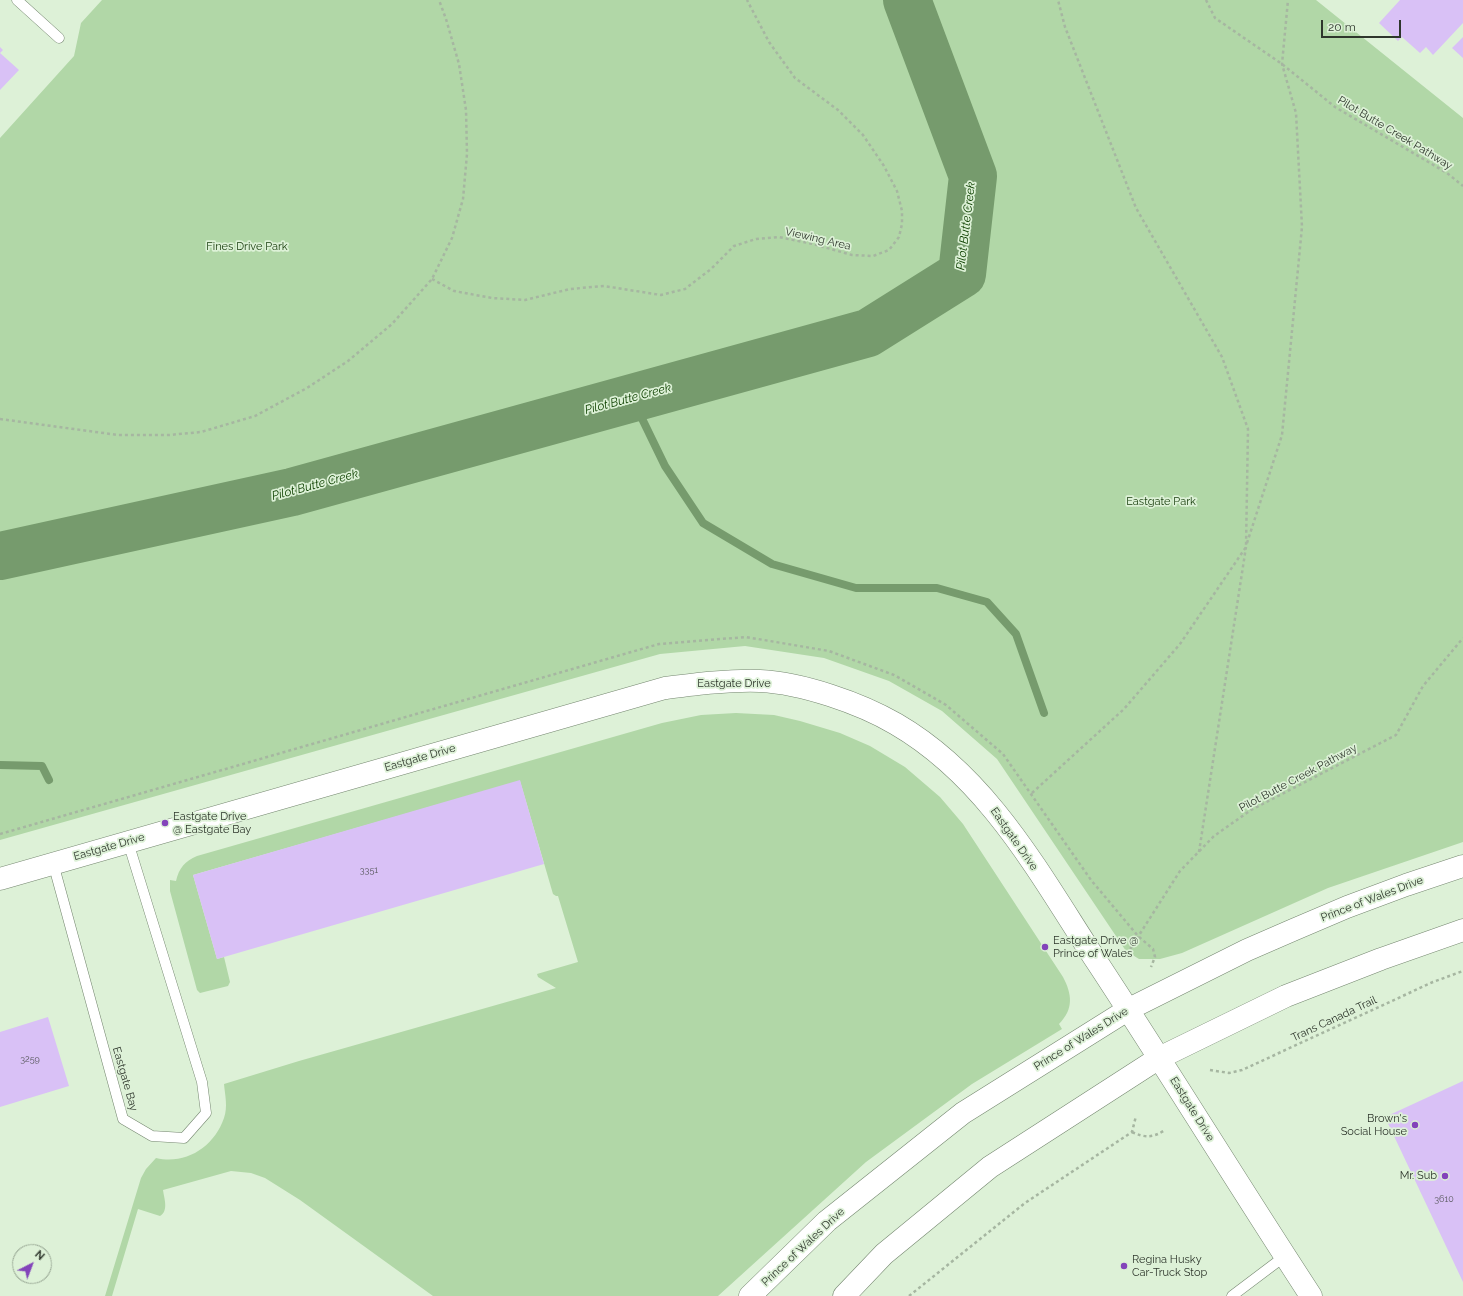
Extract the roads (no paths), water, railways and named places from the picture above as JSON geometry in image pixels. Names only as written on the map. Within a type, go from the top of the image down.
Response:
[{"type":"street","name":"Eastgate Drive","points":[[0,878],[665,688],[713,682],[762,681],[799,687],[852,702],[895,724],[933,748],[961,773],[990,804],[1022,848],[1129,1009],[1311,1296]]},
{"type":"street","name":"Prince of Wales Drive","points":[[750,1296],[827,1222],[963,1113],[1129,1009],[1247,950],[1300,927],[1355,904],[1463,866]]},
{"type":"street","points":[[844,1296],[884,1254],[990,1167],[1159,1058],[1286,996],[1463,930]]},
{"type":"lane","points":[[17,0],[60,38]]},
{"type":"lane","name":"Eastgate Bay","points":[[53,863],[123,1119],[152,1136],[184,1138],[206,1113],[202,1082],[128,842]]},
{"type":"lane","points":[[1232,1296],[1285,1256]]},
{"type":"waterway","name":"Pilot Butte Creek","points":[[0,556],[292,492],[868,333],[962,274],[973,176],[907,0]]},
{"type":"waterway","points":[[632,398],[665,466],[703,523],[772,564],[856,588],[937,588],[987,602],[1016,634],[1044,713]]},
{"type":"waterway","points":[[0,765],[42,766],[49,780]]},
{"type":"place","name":"Eastgate Drive @ Eastgate Bay","points":[[165,823]]},
{"type":"place","name":"Eastgate Drive @ Prince of Wales","points":[[1045,947]]},
{"type":"place","name":"Brown's Social House","points":[[1415,1125]]},
{"type":"place","name":"Mr. Sub","points":[[1445,1176]]},
{"type":"place","name":"Regina Husky Car-Truck Stop","points":[[1124,1266]]},
{"type":"park label","name":"Fines Drive Park","points":[[247,247]]},
{"type":"park label","name":"Eastgate Park","points":[[1161,502]]}]
